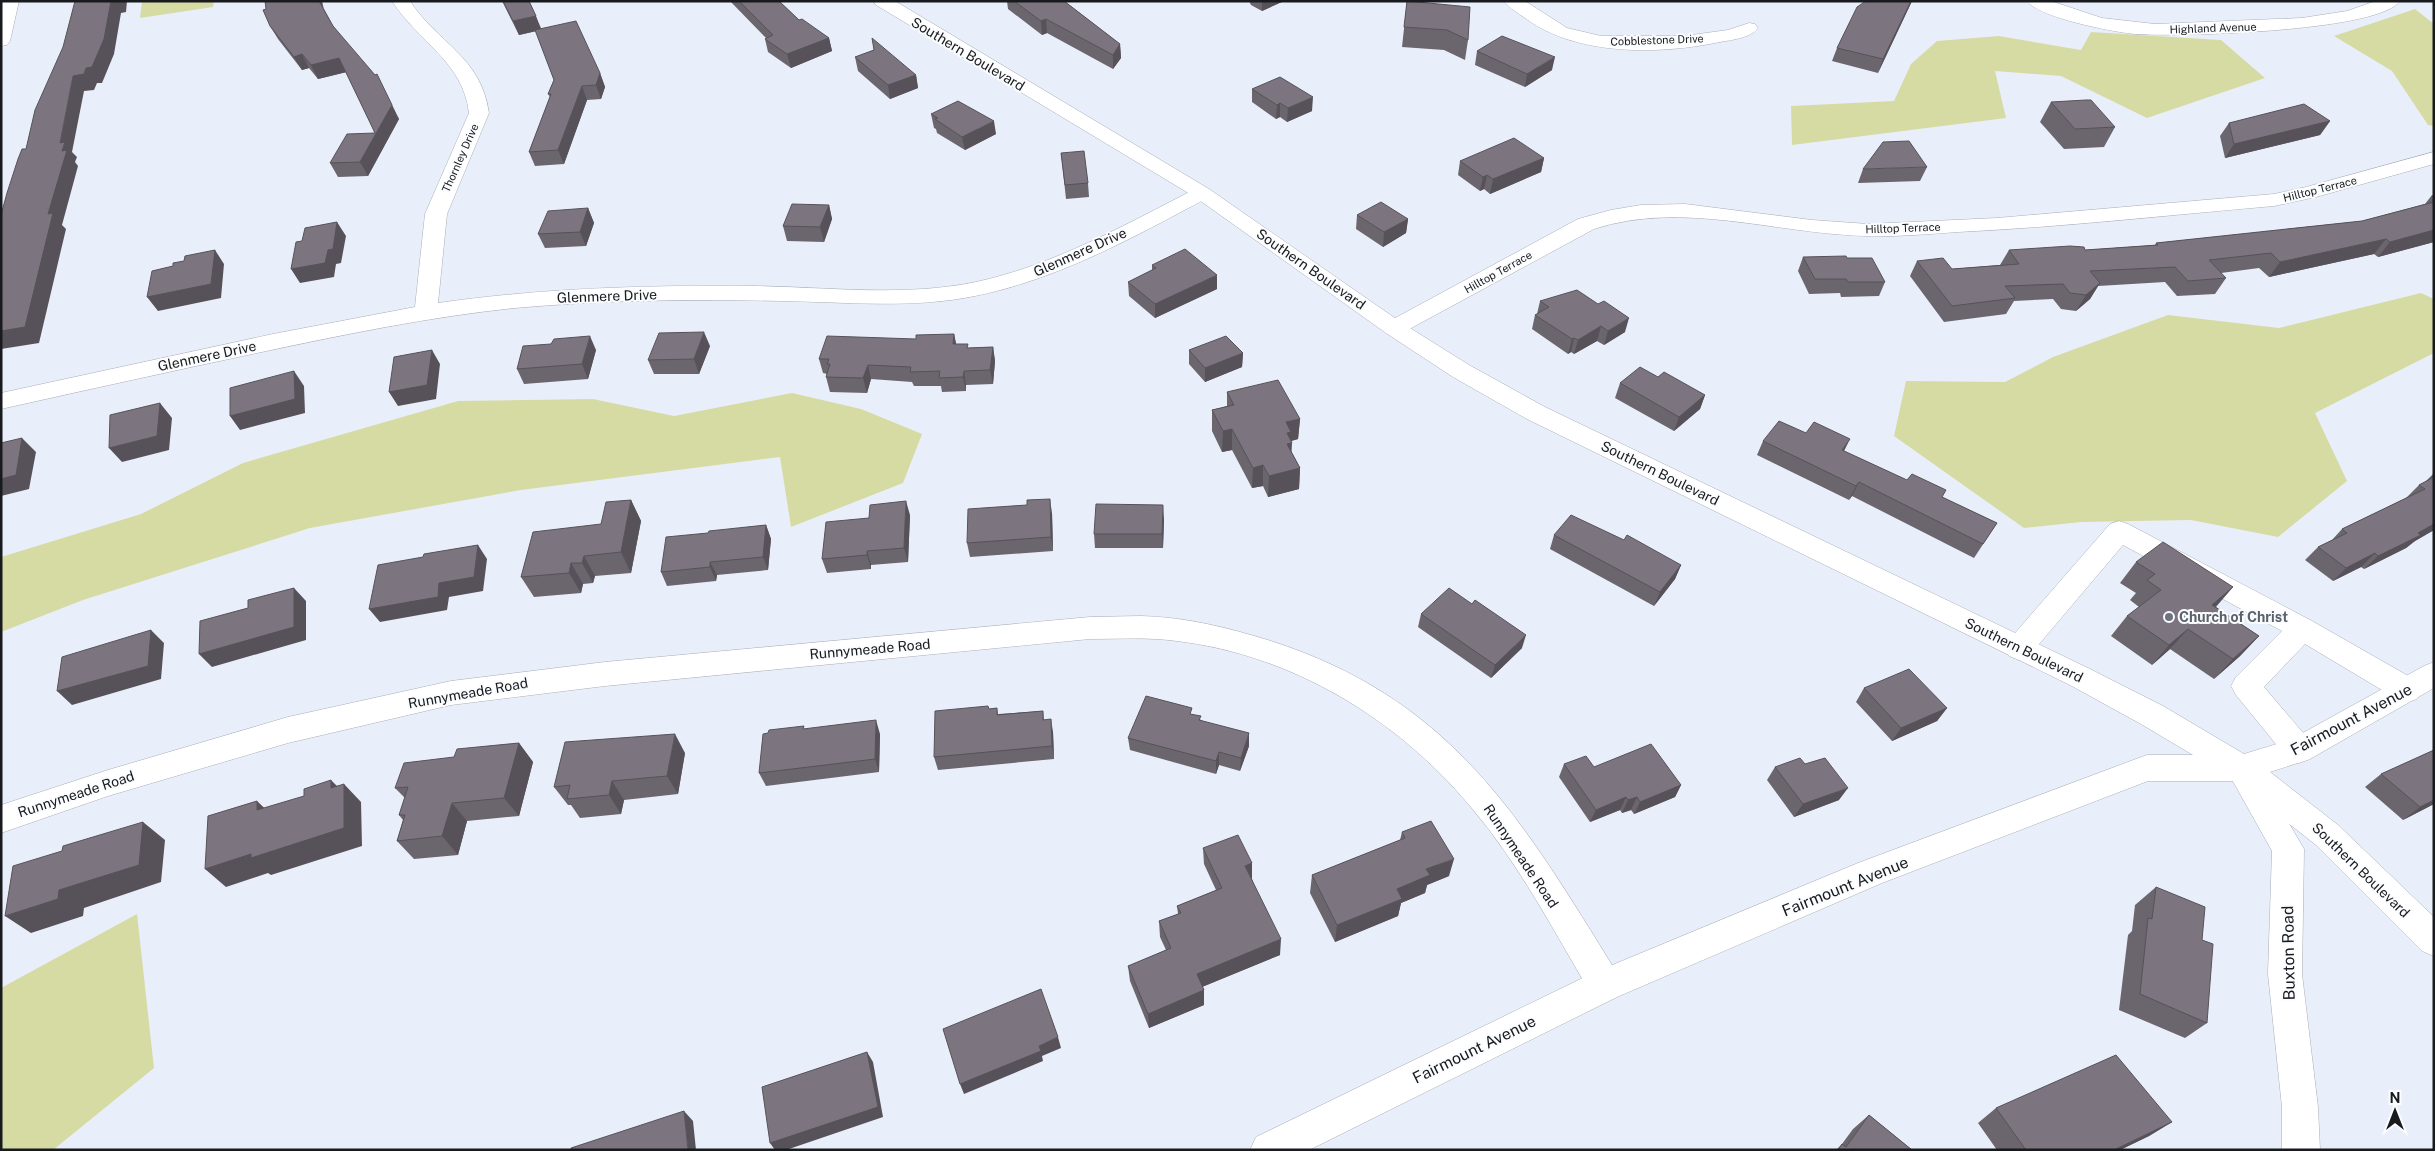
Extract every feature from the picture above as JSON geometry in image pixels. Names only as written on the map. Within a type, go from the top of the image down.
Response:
[{"type":"street","points":[[1,41],[10,1]]},
{"type":"street","name":"Thornley Drive","points":[[401,1],[408,12],[471,79],[479,103],[479,113],[436,214],[426,312]]},
{"type":"street","name":"Southern Boulevard","points":[[882,1],[1202,193],[1394,328],[1461,370],[1536,413],[2020,648],[2152,715],[2240,768],[2327,835],[2434,940]]},
{"type":"street","name":"Cobblestone Drive","points":[[1513,1],[1538,20],[1562,33],[1602,42],[1630,44],[1728,37],[1749,28]]},
{"type":"street","name":"Highland Avenue","points":[[2036,1],[2089,21],[2125,27],[2169,30],[2280,25],[2339,18],[2380,7],[2391,1]]},
{"type":"street","name":"Hilltop Terrace","points":[[1394,328],[1586,224],[1611,216],[1641,210],[1685,210],[1812,226],[1868,230],[1997,224],[2274,200],[2309,193],[2434,158]]},
{"type":"street","name":"Glenmere Drive","points":[[1,401],[194,359],[426,312],[518,301],[618,294],[752,293],[892,296],[973,290],[1038,272],[1076,257],[1202,193]]},
{"type":"street","points":[[2020,648],[2119,530],[2302,629],[2407,690]]},
{"type":"street","name":"Runnymeade Road","points":[[1,819],[108,783],[288,730],[451,693],[605,674],[1090,628],[1191,631],[1288,658],[1341,680],[1401,718],[1453,765],[1496,816],[1518,846],[1605,985]]},
{"type":"street","points":[[2299,750],[2246,686],[2302,629]]},
{"type":"street","name":"Fairmount Avenue","points":[[1269,1150],[1605,985],[1870,873],[2147,768],[2240,768],[2299,750],[2434,674]]},
{"type":"street","name":"Buxton Road","points":[[2240,768],[2288,849],[2285,974],[2300,1106],[2301,1150]]},
{"type":"green space","points":[[142,1],[214,1],[213,7],[140,18]]},
{"type":"green space","points":[[2415,9],[2434,24],[2434,126],[2428,125],[2392,71],[2334,36]]},
{"type":"green space","points":[[2091,32],[2221,40],[2265,78],[2147,118],[2061,76],[1995,71],[2006,118],[1792,145],[1791,106],[1894,101],[1911,64],[1937,41],[1999,36],[2081,50]]},
{"type":"green space","points":[[2421,293],[2434,299],[2434,353],[2315,413],[2347,481],[2278,537],[2191,520],[2081,522],[2024,528],[1894,436],[1906,381],[2005,382],[2053,357],[2168,315],[2279,328]]},
{"type":"green space","points":[[792,393],[861,409],[922,434],[903,483],[791,527],[780,457],[521,490],[310,528],[83,600],[1,632],[1,557],[141,514],[243,463],[458,401],[593,399],[674,416]]},
{"type":"green space","points":[[137,914],[154,1068],[53,1150],[1,1150],[1,988]]},
{"type":"building","points":[[75,1],[111,1],[104,39],[92,67],[86,68],[84,74],[73,76],[60,143],[65,142],[62,151],[67,150],[48,214],[53,213],[25,327],[1,331],[1,215],[18,159],[22,149],[26,149],[35,110],[63,47]]},
{"type":"building","points":[[265,1],[319,1],[333,26],[375,75],[377,74],[392,105],[360,162],[330,163],[347,134],[375,133],[339,58],[311,65],[302,54],[294,57],[270,26],[263,10],[266,9]]},
{"type":"building","points":[[503,1],[529,1],[536,16],[513,21]]},
{"type":"building","points":[[739,1],[779,1],[799,20],[802,19],[829,38],[787,54],[765,39],[773,35]]},
{"type":"building","points":[[1014,1],[1064,1],[1120,44],[1113,55],[1046,19],[1041,21]]},
{"type":"building","points":[[1407,1],[1470,7],[1468,40],[1447,30],[1404,27]]},
{"type":"building","points":[[1866,1],[1911,1],[1883,59],[1837,48],[1857,7]]},
{"type":"building","points":[[576,21],[600,73],[596,85],[582,86],[558,150],[529,152],[551,94],[548,94],[554,80],[535,30]]},
{"type":"building","points":[[1502,36],[1555,57],[1527,74],[1477,51]]},
{"type":"building","points":[[872,38],[916,75],[888,85],[855,57],[874,50]]},
{"type":"building","points":[[1280,77],[1313,97],[1288,108],[1280,103],[1277,105],[1252,89]]},
{"type":"building","points":[[2091,100],[2115,127],[2075,129],[2051,102]]},
{"type":"building","points":[[958,101],[994,121],[962,137],[935,119],[938,118],[931,114]]},
{"type":"building","points":[[2304,104],[2330,121],[2234,144],[2229,123]]},
{"type":"building","points":[[1514,138],[1544,158],[1493,179],[1487,175],[1483,177],[1460,161]]},
{"type":"building","points":[[1909,141],[1927,167],[1863,169],[1883,142]]},
{"type":"building","points":[[1084,151],[1088,183],[1065,185],[1061,153]]},
{"type":"building","points":[[1381,202],[1408,219],[1384,232],[1357,215]]},
{"type":"building","points":[[2434,202],[2434,230],[2390,242],[2386,239],[2280,262],[2271,253],[2209,260],[2226,278],[2188,281],[2175,267],[2090,271],[2100,283],[2086,295],[2070,293],[2063,284],[2005,286],[2015,298],[1952,306],[1917,261],[1943,258],[1952,269],[2019,264],[2009,250],[2070,246],[2084,247],[2085,250],[2158,245],[2156,243],[2362,221]]},
{"type":"building","points":[[792,204],[829,205],[820,227],[783,226]]},
{"type":"building","points":[[588,208],[580,232],[538,234],[548,211]]},
{"type":"building","points":[[337,222],[333,249],[328,250],[325,263],[291,269],[296,242],[302,241],[305,228]]},
{"type":"building","points":[[1185,249],[1217,275],[1155,304],[1128,282],[1156,268],[1152,265]]},
{"type":"building","points":[[215,250],[211,284],[147,297],[152,271],[184,261],[185,256]]},
{"type":"building","points":[[1846,256],[1847,258],[1872,258],[1885,282],[1848,282],[1846,279],[1815,279],[1803,257]]},
{"type":"building","points":[[1577,290],[1598,304],[1604,301],[1629,318],[1608,331],[1601,326],[1578,340],[1572,339],[1535,315],[1549,307],[1540,301]]},
{"type":"building","points":[[704,332],[694,359],[648,360],[659,333]]},
{"type":"building","points":[[954,334],[953,344],[968,344],[967,348],[993,347],[990,370],[964,371],[963,377],[939,378],[940,371],[910,372],[911,367],[868,365],[863,378],[826,377],[830,364],[827,364],[829,359],[819,359],[827,336],[916,339],[916,335]]},
{"type":"building","points":[[590,336],[582,364],[517,369],[523,346],[551,344],[554,339]]},
{"type":"building","points":[[1226,336],[1243,353],[1205,368],[1189,350]]},
{"type":"building","points":[[432,350],[427,385],[389,392],[394,357]]},
{"type":"building","points":[[1640,367],[1658,377],[1664,372],[1705,395],[1679,417],[1620,383]]},
{"type":"building","points":[[294,371],[295,399],[230,416],[230,388]]},
{"type":"building","points":[[1278,380],[1300,419],[1286,422],[1291,432],[1287,433],[1292,443],[1287,444],[1300,468],[1269,476],[1263,465],[1253,468],[1232,429],[1223,431],[1212,410],[1234,405],[1227,392]]},
{"type":"building","points":[[160,403],[157,436],[109,448],[110,415]]},
{"type":"building","points":[[1779,421],[1806,433],[1814,422],[1850,439],[1842,450],[1907,480],[1912,474],[1946,490],[1942,497],[1997,523],[1983,544],[1859,482],[1856,486],[1763,441]]},
{"type":"building","points":[[22,438],[16,475],[1,479],[1,443]]},
{"type":"building","points":[[2434,477],[2434,524],[2418,533],[2421,535],[2378,556],[2375,553],[2346,568],[2318,547],[2347,533],[2342,529],[2425,489],[2419,485]]},
{"type":"building","points":[[1050,499],[1051,537],[967,543],[968,509],[1027,505],[1027,500]]},
{"type":"building","points":[[631,500],[621,552],[584,556],[582,563],[571,563],[569,573],[521,577],[533,532],[601,524],[606,502]]},
{"type":"building","points":[[906,501],[904,548],[867,551],[867,555],[822,559],[826,522],[869,518],[870,505]]},
{"type":"building","points":[[1096,504],[1163,505],[1162,534],[1094,534]]},
{"type":"building","points":[[1571,515],[1624,540],[1627,535],[1681,565],[1660,592],[1554,535]]},
{"type":"building","points":[[766,525],[763,557],[710,562],[710,567],[661,572],[666,537]]},
{"type":"building","points":[[2163,542],[2233,587],[2212,605],[2259,636],[2233,659],[2188,629],[2169,645],[2127,616],[2161,590],[2147,580],[2155,574],[2136,562]]},
{"type":"building","points":[[478,545],[474,577],[439,583],[438,597],[369,609],[378,565],[423,557],[424,554]]},
{"type":"building","points":[[294,588],[294,627],[199,654],[200,621],[248,608],[248,600]]},
{"type":"building","points":[[1449,588],[1472,604],[1475,600],[1526,635],[1495,665],[1421,614]]},
{"type":"building","points":[[151,630],[148,666],[57,691],[62,657]]},
{"type":"building","points":[[1909,669],[1947,708],[1901,728],[1864,688]]},
{"type":"building","points":[[1146,696],[1192,708],[1190,714],[1201,716],[1199,720],[1249,733],[1241,758],[1219,752],[1216,761],[1128,738]]},
{"type":"building","points":[[988,706],[989,709],[997,708],[997,715],[1043,711],[1043,720],[1051,719],[1052,746],[934,757],[935,711]]},
{"type":"building","points":[[876,720],[875,759],[759,773],[763,734],[768,733],[769,730],[804,726],[803,729]]},
{"type":"building","points":[[675,734],[667,776],[612,781],[609,795],[567,799],[570,785],[554,787],[565,742]]},
{"type":"building","points":[[519,743],[504,798],[452,803],[442,836],[397,841],[405,815],[399,815],[408,787],[395,788],[404,763],[454,757],[457,749]]},
{"type":"building","points":[[1651,744],[1681,785],[1640,802],[1637,797],[1628,800],[1626,797],[1596,810],[1564,764],[1586,756],[1594,767]]},
{"type":"building","points":[[2434,750],[2434,800],[2420,807],[2381,774]]},
{"type":"building","points":[[1800,758],[1805,764],[1825,758],[1848,788],[1803,804],[1775,767]]},
{"type":"building","points":[[331,780],[331,788],[344,784],[344,828],[251,858],[251,854],[205,869],[208,816],[257,801],[257,810],[304,796],[304,789]]},
{"type":"building","points":[[1431,821],[1454,859],[1426,869],[1430,875],[1397,889],[1402,899],[1337,925],[1312,875],[1405,838],[1402,832]]},
{"type":"building","points":[[143,822],[139,865],[59,890],[58,899],[5,916],[13,866],[62,851],[63,846]]},
{"type":"building","points":[[1238,835],[1252,863],[1245,866],[1281,939],[1197,974],[1204,990],[1148,1014],[1128,966],[1171,948],[1159,921],[1181,913],[1177,906],[1222,888],[1203,848]]},
{"type":"building","points":[[2156,887],[2205,907],[2202,940],[2213,944],[2207,1023],[2140,994],[2148,918],[2152,919]]},
{"type":"building","points":[[1041,989],[1058,1037],[1039,1046],[1041,1051],[960,1084],[943,1029]]},
{"type":"building","points":[[867,1052],[878,1107],[770,1143],[762,1087]]},
{"type":"building","points":[[2116,1055],[2172,1122],[2114,1150],[2026,1150],[1996,1108]]},
{"type":"building","points":[[684,1111],[688,1150],[571,1150],[571,1148]]},
{"type":"building","points":[[1869,1115],[1912,1150],[1838,1150],[1842,1144],[1846,1147]]},
{"type":"place","name":"Church of Christ","points":[[2169,617]]}]
